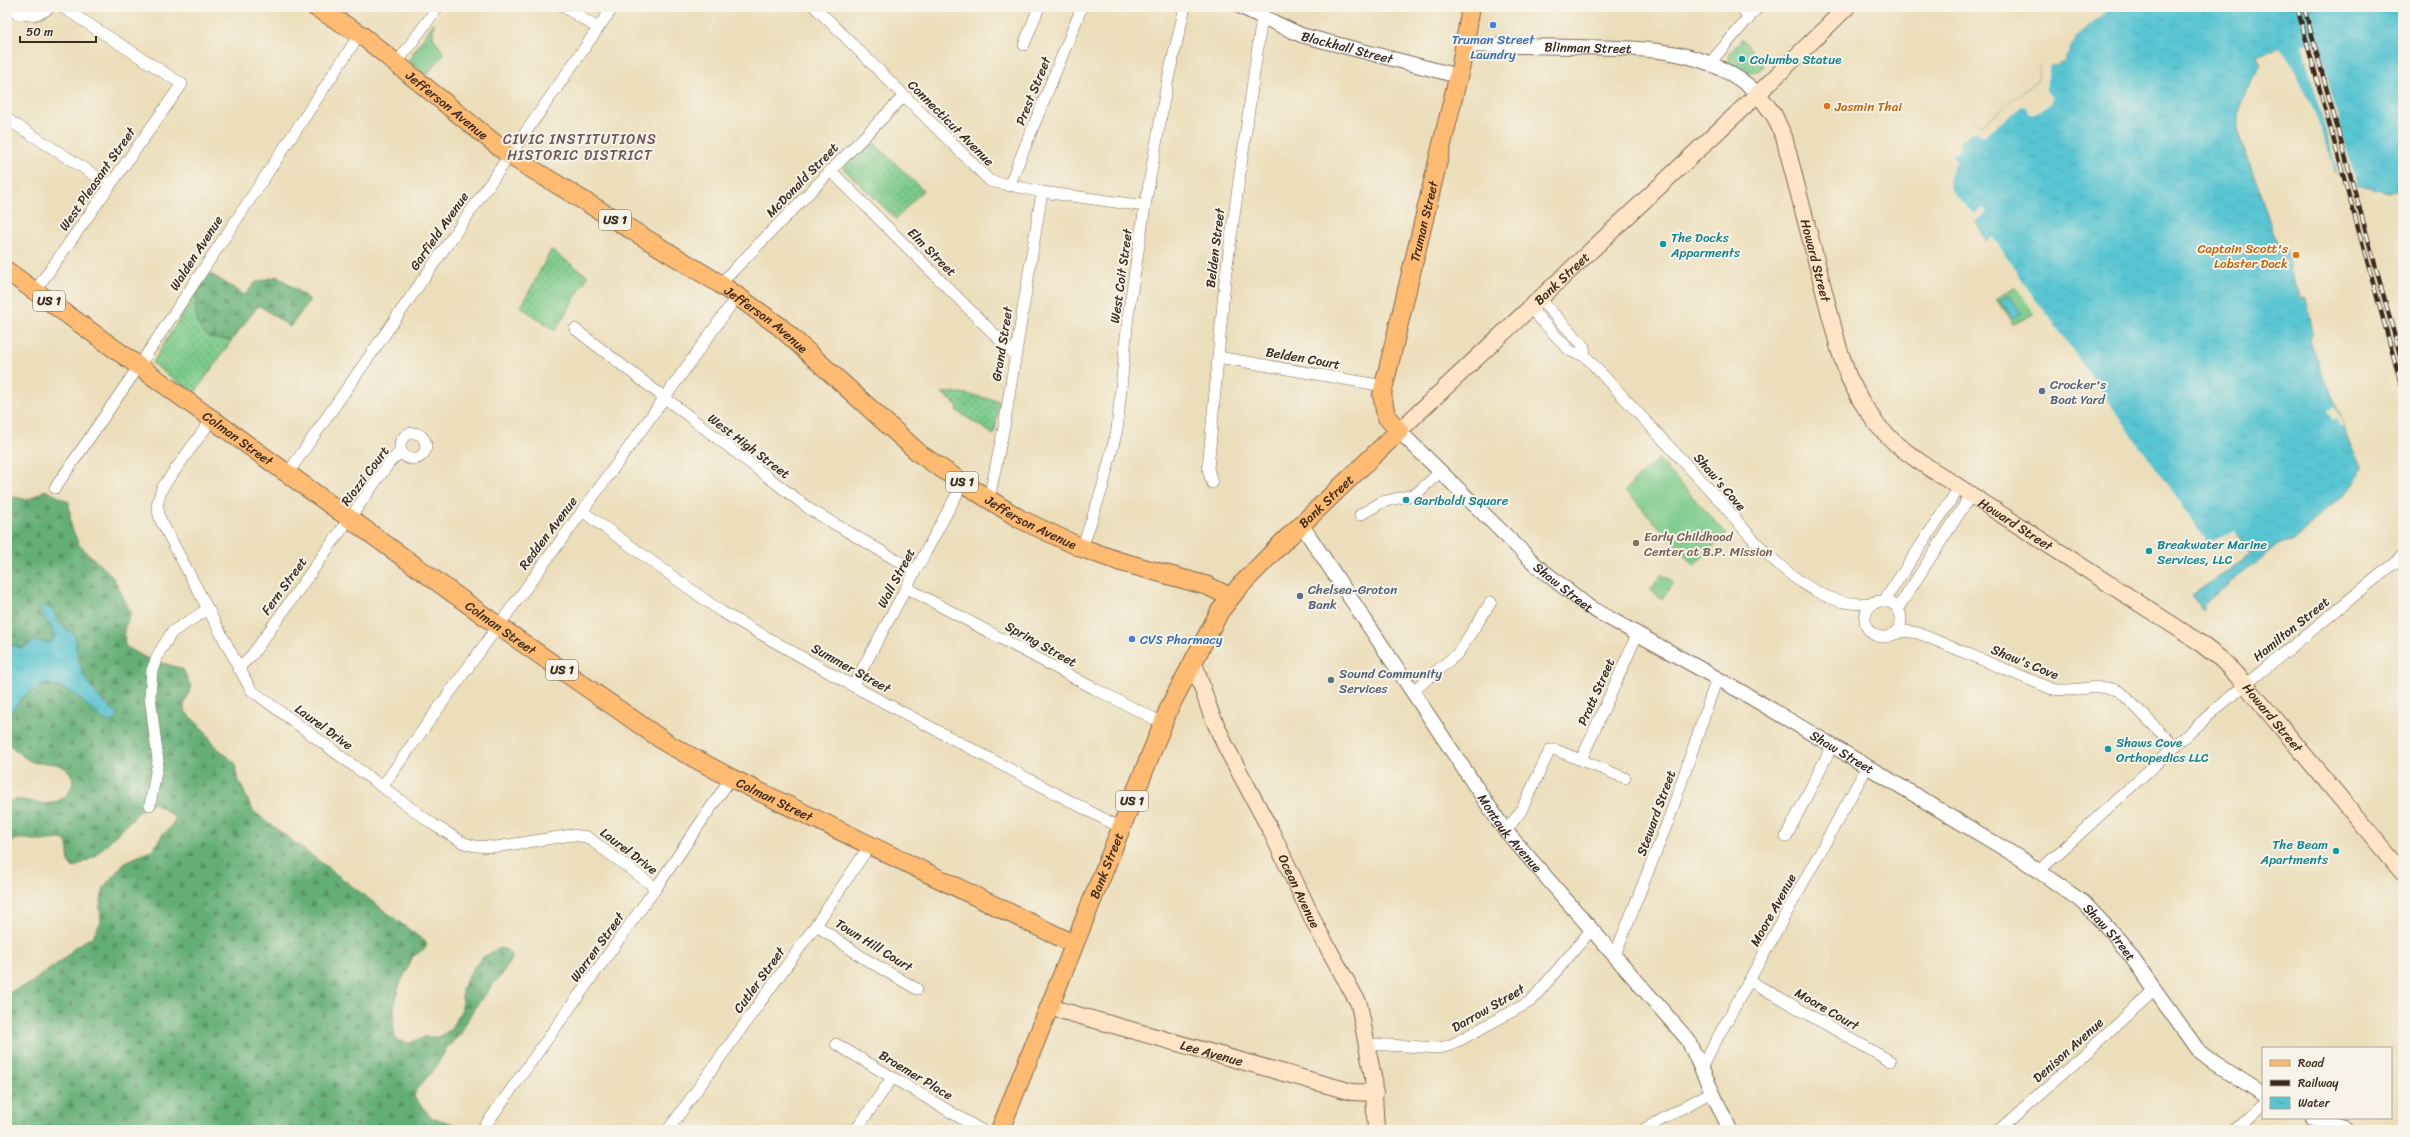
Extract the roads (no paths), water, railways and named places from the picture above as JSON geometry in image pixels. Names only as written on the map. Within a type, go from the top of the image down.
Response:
[{"type":"main road","name":"Jefferson Avenue","points":[[315,7],[360,34],[509,155],[720,284],[779,326],[920,454],[1020,520],[1082,548],[1118,561],[1208,586],[1230,597]]},
{"type":"main road","name":"Truman Street","points":[[1399,431],[1390,422],[1383,409],[1384,386],[1458,76],[1470,7]]},
{"type":"main road","name":"Bank Street","points":[[1000,1130],[1163,723],[1193,660],[1230,597],[1301,524],[1758,94],[1847,7]]},
{"type":"main road","name":"Howard Street","points":[[1758,94],[1774,115],[1784,137],[1839,349],[1854,389],[1877,425],[1897,445],[1965,491],[2209,649],[2245,684],[2403,872]]},
{"type":"main road","name":"Colman Street","points":[[7,271],[351,518],[497,625],[668,744],[731,778],[1074,944]]},
{"type":"main road","name":"Ocean Avenue","points":[[1193,660],[1223,741],[1272,832],[1317,928],[1354,994],[1361,1013],[1368,1044],[1375,1093],[1376,1130]]},
{"type":"main road","name":"Lee Avenue","points":[[1049,1006],[1352,1092],[1375,1093]]},
{"type":"street","points":[[7,10],[21,15],[43,13],[50,7]]},
{"type":"street","name":"West Pleasant Street","points":[[35,291],[182,84],[62,7]]},
{"type":"street","points":[[396,64],[438,7]]},
{"type":"street","points":[[564,7],[598,28]]},
{"type":"street","name":"Garfield Avenue","points":[[288,473],[613,7]]},
{"type":"street","name":"Connecticut Avenue","points":[[814,7],[990,182],[1042,192],[1145,206]]},
{"type":"street","points":[[1024,45],[1039,7]]},
{"type":"street","name":"Prest Street","points":[[1009,186],[1082,7]]},
{"type":"street","name":"West Coit Street","points":[[1082,548],[1102,489],[1116,430],[1128,316],[1145,206],[1166,83],[1185,7]]},
{"type":"street","name":"Blackhall Street","points":[[1241,7],[1316,39],[1458,76]]},
{"type":"street","points":[[1742,7],[1749,19]]},
{"type":"street","points":[[1709,64],[1758,7]]},
{"type":"street","name":"Belden Street","points":[[1212,483],[1208,469],[1234,202],[1262,17]]},
{"type":"street","name":"Walden Avenue","points":[[55,488],[139,366],[360,34]]},
{"type":"street","name":"Blinman Street","points":[[1464,45],[1651,48],[1674,53],[1709,64],[1737,78],[1758,94]]},
{"type":"street","name":"McDonald Street","points":[[720,284],[904,96]]},
{"type":"street","points":[[7,119],[110,185]]},
{"type":"street","name":"Elm Street","points":[[830,170],[1014,354]]},
{"type":"street","name":"Grand Street","points":[[989,499],[995,480],[1014,354],[1042,192]]},
{"type":"street","name":"Redden Avenue","points":[[382,787],[497,625],[664,400],[737,296]]},
{"type":"street","name":"Shaw's Cove","points":[[1535,304],[1570,351],[1585,356],[1723,504],[1741,527],[1769,557],[1800,580],[1851,605],[1866,625]]},
{"type":"street","name":"West High Street","points":[[575,329],[664,400],[811,510],[915,571]]},
{"type":"street","name":"Belden Court","points":[[1218,357],[1384,386]]},
{"type":"street","name":"Laurel Drive","points":[[212,418],[162,488],[157,504],[160,519],[250,690],[257,697],[448,835],[469,845],[496,847],[572,835],[587,837],[656,888]]},
{"type":"street","name":"Shaw Street","points":[[1399,431],[1554,581],[1589,607],[1636,635],[1717,678],[1867,766],[2039,871],[2097,915],[2120,941],[2186,1035],[2200,1052],[2262,1093]]},
{"type":"street","name":"Riozzi Court","points":[[351,518],[389,463],[401,451]]},
{"type":"street","points":[[1360,515],[1382,502],[1416,494],[1440,472]]},
{"type":"street","name":"Wall Street","points":[[853,686],[963,483]]},
{"type":"street","points":[[1965,491],[1899,612],[1899,627],[1892,635],[1877,636],[1866,625],[1867,610],[1882,601],[1965,491]]},
{"type":"street","name":"Summer Street","points":[[582,511],[722,612],[853,686],[1121,828]]},
{"type":"street","name":"Fern Street","points":[[238,668],[252,655],[351,518]]},
{"type":"street","name":"Montauk Avenue","points":[[1301,524],[1506,831],[1683,1033],[1702,1066],[1730,1130]]},
{"type":"street","name":"Hamilton Street","points":[[2039,871],[2245,684],[2403,556]]},
{"type":"street","name":"Spring Street","points":[[907,588],[1095,690],[1163,723]]},
{"type":"street","points":[[1851,605],[1882,601],[1899,612]]},
{"type":"street","points":[[1412,692],[1458,653],[1491,602]]},
{"type":"street","points":[[150,805],[158,761],[150,696],[152,670],[160,651],[172,632],[208,609]]},
{"type":"street","name":"Shaw's Cove","points":[[1899,612],[1918,633]]},
{"type":"street","name":"Shaw's Cove","points":[[1892,635],[1905,631],[1918,633],[2052,689],[2074,691],[2107,687],[2118,690],[2175,747]]},
{"type":"street","name":"Pratt Street","points":[[1581,760],[1636,635]]},
{"type":"street","name":"Steward Street","points":[[1615,955],[1672,809],[1717,678]]},
{"type":"street","points":[[1786,837],[1832,746]]},
{"type":"street","points":[[1506,831],[1522,812],[1549,751],[1555,749],[1625,778]]},
{"type":"street","name":"Moore Avenue","points":[[1702,1066],[1867,766]]},
{"type":"street","name":"Warren Street","points":[[482,1130],[656,888],[731,778]]},
{"type":"street","name":"Cutler Street","points":[[668,1130],[816,924],[870,845]]},
{"type":"street","name":"Town Hill Court","points":[[816,924],[865,960],[917,989]]},
{"type":"street","name":"Darrow Street","points":[[1368,1044],[1440,1048],[1450,1045],[1531,1001],[1592,929]]},
{"type":"street","name":"Moore Court","points":[[1750,981],[1890,1061]]},
{"type":"street","name":"Denison Avenue","points":[[1999,1130],[2155,990]]},
{"type":"street","name":"Braemer Place","points":[[836,1044],[981,1130]]},
{"type":"street","points":[[856,1130],[892,1078]]},
{"type":"street","points":[[1643,1130],[1713,1091]]},
{"type":"street","points":[[2236,1130],[2262,1105]]},
{"type":"street","points":[[2314,1119],[2346,1130]]},
{"type":"water","points":[[2112,7],[2403,7],[2403,189],[2388,193],[2357,185],[2338,175],[2328,162],[2287,59],[2279,48],[2257,56],[2261,66],[2251,80],[2240,106],[2238,129],[2279,250],[2285,249],[2292,268],[2289,269],[2302,300],[2306,299],[2313,333],[2310,339],[2311,345],[2344,425],[2346,435],[2361,467],[2355,482],[2347,492],[2322,513],[2293,542],[2282,542],[2205,603],[2203,610],[2191,595],[2241,563],[2249,552],[2237,535],[2213,551],[1988,243],[1976,222],[1937,182],[1971,120],[1982,125],[2038,80],[2040,64],[2057,65],[2064,61],[2078,34]]},
{"type":"water","points":[[2009,295],[2021,313],[2012,319],[2000,301]]},
{"type":"water","points":[[45,606],[53,611],[59,623],[75,635],[77,653],[84,676],[100,698],[118,715],[115,721],[108,722],[73,694],[57,686],[46,684],[24,696],[7,716],[7,644],[23,648],[35,641],[49,643],[54,638],[53,628],[46,621],[39,609]]},
{"type":"railway","points":[[2297,7],[2403,391]]},
{"type":"railway","points":[[2304,7],[2403,366]]},
{"type":"place","name":"Truman Street Laundry","points":[[1493,25]]},
{"type":"place","name":"Columbo Statue","points":[[1742,59]]},
{"type":"place","name":"Jasmin Thai","points":[[1827,106]]},
{"type":"place","name":"The Docks Apparments","points":[[1663,244]]},
{"type":"place","name":"Captain Scott's Lobster Dock","points":[[2296,255]]},
{"type":"place","name":"Crocker's Boat Yard","points":[[2042,391]]},
{"type":"place","name":"Garibaldi Square","points":[[1406,500]]},
{"type":"place","name":"Early Childhood Center at B.P. Mission","points":[[1636,543]]},
{"type":"place","name":"Breakwater Marine Services, LLC","points":[[2149,551]]},
{"type":"place","name":"Chelsea-Groton Bank","points":[[1300,596]]},
{"type":"place","name":"CVS Pharmacy","points":[[1132,639]]},
{"type":"place","name":"Sound Community Services","points":[[1331,680]]},
{"type":"place","name":"Shaws Cove Orthopedics LLC","points":[[2108,749]]},
{"type":"place","name":"The Beam Apartments","points":[[2336,851]]},
{"type":"district","name":"CIVIC INSTITUTIONS HISTORIC DISTRICT","points":[[580,148]]}]
